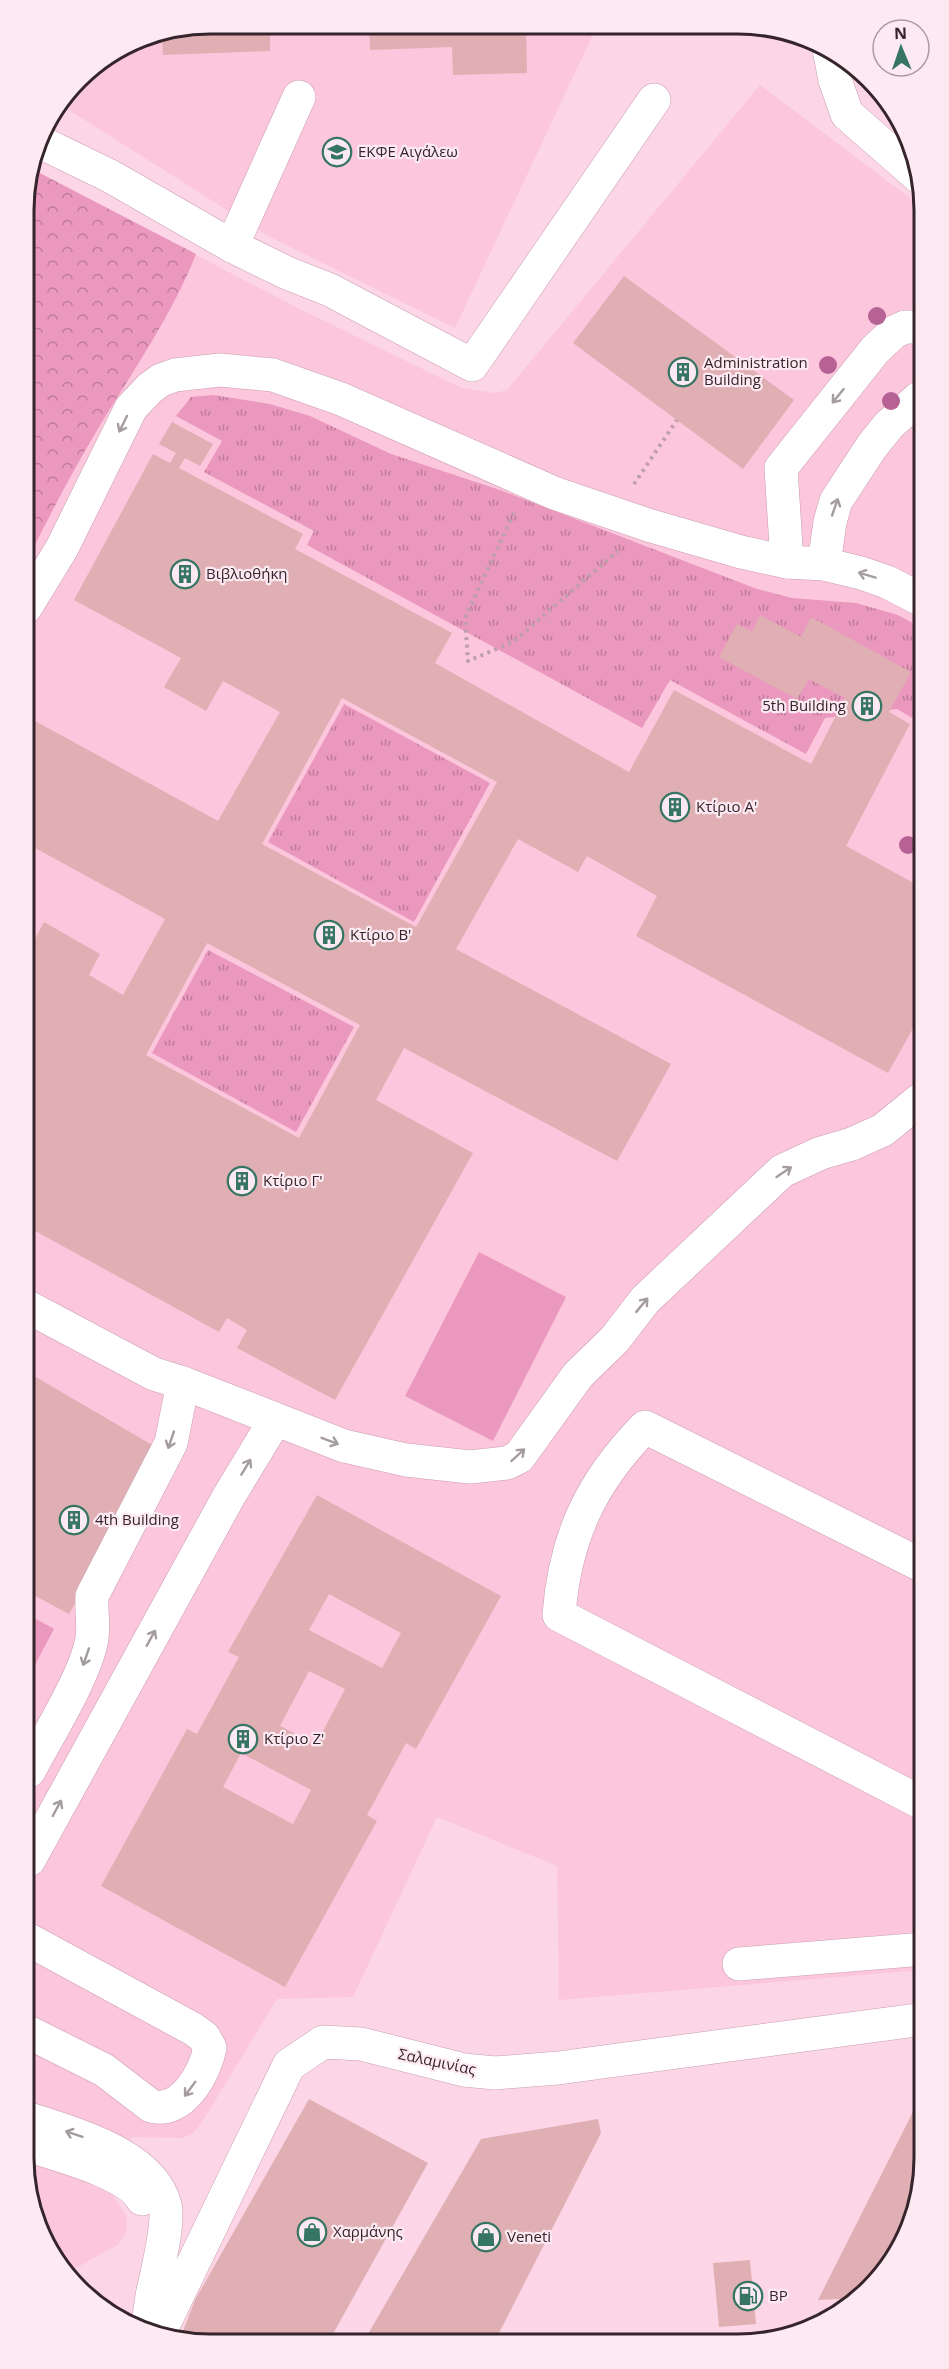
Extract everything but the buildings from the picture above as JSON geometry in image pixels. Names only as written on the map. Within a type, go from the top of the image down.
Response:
[{"type":"street","points":[[831,62],[835,80],[848,114],[910,169]]},
{"type":"street","points":[[232,246],[299,97]]},
{"type":"street","points":[[47,145],[110,176],[232,246],[330,291],[472,365],[654,100]]},
{"type":"street","points":[[787,562],[781,468],[875,350],[894,332],[905,327],[914,327]]},
{"type":"street","points":[[35,593],[62,548],[131,408],[161,380],[195,372],[220,370],[273,375],[341,399],[528,483],[648,525],[741,552],[787,562],[824,564],[887,582],[914,596]]},
{"type":"street","points":[[824,564],[830,522],[836,501],[872,446],[914,403]]},
{"type":"street","points":[[34,1309],[154,1374],[183,1383],[344,1446],[406,1460],[470,1467],[507,1463],[519,1457],[578,1375],[615,1339],[645,1300],[782,1171],[820,1153],[852,1144],[883,1130],[914,1105]]},
{"type":"street","points":[[34,1291],[161,1360],[183,1383]]},
{"type":"street","points":[[34,1761],[84,1664],[92,1637],[90,1613],[92,1596],[171,1443],[183,1383]]},
{"type":"street","points":[[34,1851],[229,1496],[275,1420]]},
{"type":"street","points":[[914,1562],[645,1427],[623,1449],[604,1474],[576,1528],[561,1586],[559,1615],[914,1799]]},
{"type":"street","points":[[34,1942],[204,2037],[210,2051],[197,2080],[186,2096],[179,2101],[157,2108],[151,2106],[104,2070],[34,2035]]},
{"type":"street","points":[[739,1964],[914,1950]]},
{"type":"street","name":"Σαλαμινίας","points":[[162,2327],[289,2065],[323,2042],[361,2044],[464,2070],[495,2073],[558,2068],[914,2020]]},
{"type":"street","points":[[34,2120],[117,2151],[154,2181],[165,2206],[163,2244],[149,2323]]},
{"type":"street","points":[[34,2147],[111,2174],[139,2194],[147,2210],[150,2232],[139,2270],[132,2315]]},
{"type":"path","points":[[614,513],[677,420]]},
{"type":"path","points":[[528,483],[465,618],[468,661],[513,642],[648,525]]},
{"type":"shaded area","name":"ΕΚΦΕ Αιγάλεω","points":[[210,34],[593,34],[455,328],[268,236],[67,109],[94,78],[122,58],[165,40],[188,36]]},
{"type":"shaded area","points":[[760,85],[914,201],[914,1971],[559,2000],[557,1866],[437,1817],[353,1997],[277,1999],[193,2133],[183,2138],[132,2137],[105,2183],[127,2217],[127,2231],[119,2244],[74,2269],[58,2246],[40,2204],[34,2158],[35,199],[39,173],[294,306],[447,381],[463,388],[495,393],[507,390]]},
{"type":"green space","points":[[39,172],[196,254],[164,321],[99,427],[35,545],[35,199]]},
{"type":"green space","points":[[213,395],[270,404],[310,416],[391,454],[500,490],[757,589],[792,598],[856,603],[898,615],[914,624],[914,714],[912,718],[897,709],[825,718],[806,754],[670,680],[642,728],[307,545],[314,531],[204,472],[222,441],[176,416],[191,397]]},
{"type":"green space","points":[[344,704],[490,783],[414,922],[268,842]]},
{"type":"green space","points":[[208,950],[354,1027],[296,1132],[152,1053]]},
{"type":"green space","points":[[479,1252],[566,1297],[493,1441],[405,1396]]},
{"type":"green space","points":[[34,1618],[54,1629],[34,1666]]},
{"type":"place","name":"ΕΚΦΕ Αιγάλεω","points":[[337,152]]},
{"type":"place","name":"Administration Building","points":[[683,372]]},
{"type":"place","name":"Βιβλιοθήκη","points":[[185,574]]},
{"type":"place","name":"5th Building","points":[[867,706]]},
{"type":"place","name":"Κτίριο Α'","points":[[675,807]]},
{"type":"place","name":"Κτίριο Β'","points":[[329,935]]},
{"type":"place","name":"Κτίριο Γ'","points":[[242,1181]]},
{"type":"place","name":"4th Building","points":[[74,1520]]},
{"type":"place","name":"Κτίριο Ζ'","points":[[243,1739]]},
{"type":"place","name":"Χαρμάνης","points":[[312,2232]]},
{"type":"place","name":"Veneti","points":[[486,2237]]},
{"type":"place","name":"BP","points":[[748,2296]]}]
